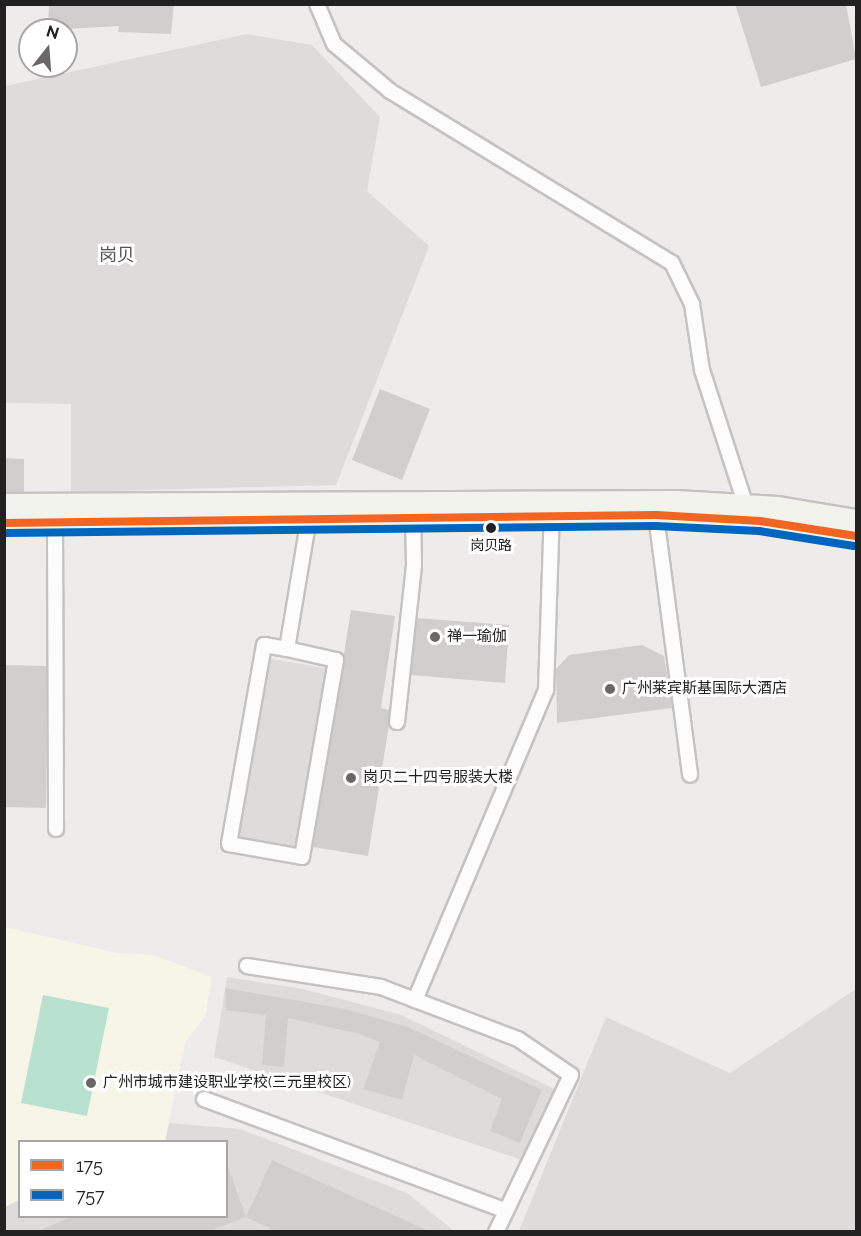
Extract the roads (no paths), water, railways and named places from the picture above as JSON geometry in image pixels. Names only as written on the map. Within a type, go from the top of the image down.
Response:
[{"type":"main road","points":[[4,504],[655,508],[856,520]]},
{"type":"main road","points":[[4,523],[309,518],[413,508]]},
{"type":"main road","points":[[748,512],[856,536]]},
{"type":"street","points":[[317,4],[334,44],[390,91],[672,263],[692,304],[702,370],[748,512]]},
{"type":"street","points":[[397,722],[414,565],[413,508]]},
{"type":"street","points":[[415,1000],[546,690],[552,508]]},
{"type":"street","points":[[655,508],[690,775]]},
{"type":"street","points":[[287,649],[309,518]]},
{"type":"street","points":[[55,522],[56,829]]},
{"type":"street","points":[[264,645],[287,649],[336,660],[302,857],[229,844],[264,645]]},
{"type":"street","points":[[247,966],[381,987],[518,1039],[571,1075],[496,1232]]},
{"type":"street","points":[[204,1099],[506,1211]]},
{"type":"place","name":"岗贝路","points":[[491,528]]},
{"type":"place","name":"禅一瑜伽","points":[[435,637]]},
{"type":"place","name":"广州莱宾斯基国际大酒店","points":[[610,689]]},
{"type":"place","name":"岗贝二十四号服装大楼","points":[[351,778]]},
{"type":"place","name":"广州市城市建设职业学校(三元里校区)","points":[[91,1083]]},
{"type":"district","name":"岗贝","points":[[117,255]]}]
